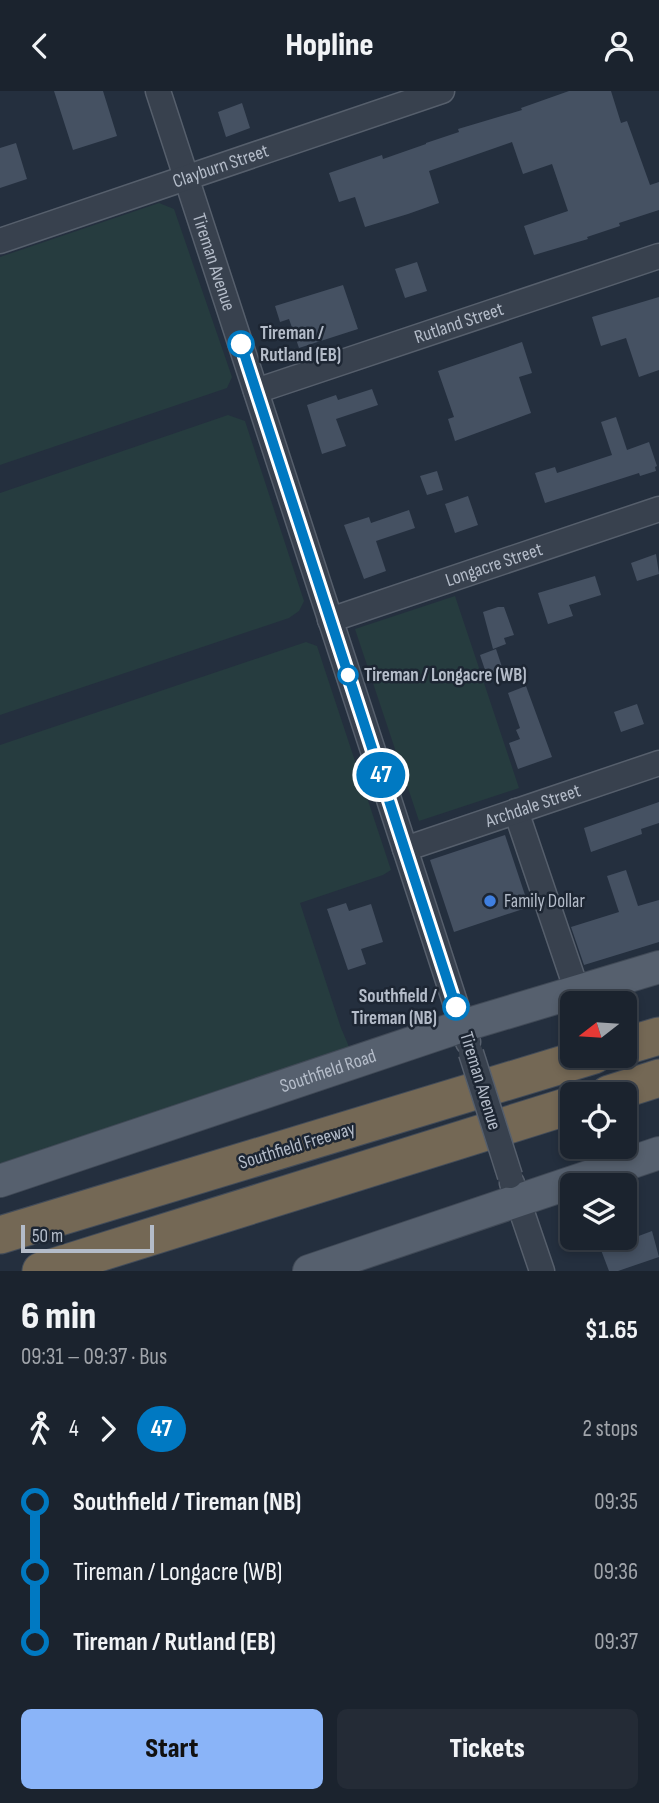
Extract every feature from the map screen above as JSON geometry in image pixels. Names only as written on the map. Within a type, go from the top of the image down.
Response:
[{"type":"highway","points":[[637,1042],[659,1036]]},
{"type":"highway","name":"Southfield Freeway","points":[[6,1232],[560,1065]]},
{"type":"highway","points":[[637,1085],[659,1078]]},
{"type":"highway","points":[[41,1271],[560,1109]]},
{"type":"main road","name":"Southfield Road","points":[[577,991],[659,967]]},
{"type":"main road","name":"Southfield Road","points":[[0,1181],[467,1039],[560,998]]},
{"type":"main road","points":[[309,1271],[514,1188],[659,1153]]},
{"type":"street","name":"Tireman Avenue","points":[[158,91],[542,1271]]},
{"type":"street","name":"Clayburn Street","points":[[0,241],[442,91]]},
{"type":"street","name":"Rutland Street","points":[[256,391],[659,256]]},
{"type":"street","name":"Longacre Street","points":[[330,620],[659,509]]},
{"type":"street","name":"Archdale Street","points":[[405,849],[659,763]]},
{"type":"street","points":[[516,811],[577,991]]},
{"type":"green space","points":[[159,203],[174,209],[232,377],[227,388],[0,465],[0,257]]},
{"type":"green space","points":[[228,415],[245,421],[304,601],[299,611],[289,618],[0,715],[0,493]]},
{"type":"green space","points":[[455,596],[519,788],[419,821],[355,629]]},
{"type":"green space","points":[[306,642],[317,646],[391,870],[300,903],[350,1049],[0,1166],[0,745]]},
{"type":"building","points":[[54,91],[103,91],[117,136],[73,150]]},
{"type":"building","points":[[569,91],[611,91],[621,123],[627,121],[650,185],[659,182],[659,210],[619,223],[620,226],[587,237],[588,239],[534,255],[524,226],[568,211],[552,164],[523,174],[512,142],[429,171],[439,203],[408,214],[365,227],[355,197],[339,202],[329,173],[382,155],[383,159],[459,132],[458,129],[522,110],[521,108]]},
{"type":"building","points":[[242,103],[250,128],[226,137],[218,112]]},
{"type":"building","points":[[16,143],[27,179],[0,188],[0,148]]},
{"type":"building","points":[[417,262],[427,291],[405,298],[395,269]]},
{"type":"building","points":[[343,285],[358,329],[299,348],[289,319],[280,322],[275,306]]},
{"type":"building","points":[[659,297],[659,370],[639,377],[626,338],[601,346],[592,317]]},
{"type":"building","points":[[522,342],[532,373],[519,377],[531,413],[455,441],[448,419],[454,417],[438,371]]},
{"type":"building","points":[[372,389],[378,405],[336,419],[346,446],[322,454],[307,405],[336,395],[338,400]]},
{"type":"building","points":[[616,417],[627,450],[649,442],[657,466],[656,471],[640,476],[639,473],[545,503],[535,473],[555,467],[557,473],[612,455],[601,422]]},
{"type":"building","points":[[437,471],[443,490],[427,495],[420,476]]},
{"type":"building","points":[[468,496],[478,525],[455,533],[445,504]]},
{"type":"building","points":[[409,510],[415,528],[376,541],[386,571],[364,579],[344,525],[369,517],[371,523]]},
{"type":"building","points":[[656,554],[659,574],[637,581],[631,563]]},
{"type":"building","points":[[595,576],[601,595],[569,605],[573,616],[548,624],[538,593]]},
{"type":"building","points":[[504,607],[514,635],[504,638],[506,644],[493,649],[483,612]]},
{"type":"building","points":[[496,649],[503,670],[487,676],[480,655]]},
{"type":"building","points":[[526,686],[552,757],[518,769],[509,743],[520,739],[516,730],[520,728],[508,693]]},
{"type":"building","points":[[637,704],[644,724],[621,732],[614,712]]},
{"type":"building","points":[[659,802],[659,823],[641,829],[642,834],[591,852],[584,828]]},
{"type":"building","points":[[505,835],[529,907],[454,932],[430,860]]},
{"type":"building","points":[[626,870],[638,906],[659,900],[659,942],[584,965],[571,927],[619,912],[607,876]]},
{"type":"building","points":[[346,903],[349,911],[371,904],[383,942],[361,949],[366,964],[348,970],[327,909]]},
{"type":"building","points":[[652,1231],[659,1257],[618,1271],[609,1271],[601,1250],[637,1250],[637,1237]]},
{"type":"bus line","name":"47","points":[[241,344],[456,1007]]},
{"type":"place","name":"Tireman / Rutland (EB)","points":[[241,344]]},
{"type":"place","name":"Tireman / Longacre (WB)","points":[[348,675]]},
{"type":"place","name":"Family Dollar","points":[[490,901]]},
{"type":"place","name":"Southfield / Tireman (NB)","points":[[456,1007]]}]
